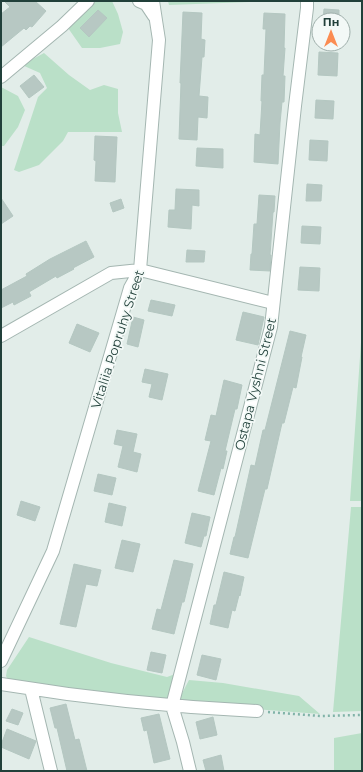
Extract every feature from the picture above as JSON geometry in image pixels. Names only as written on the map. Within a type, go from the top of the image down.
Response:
[{"type":"street","points":[[1,77],[62,26],[88,1]]},
{"type":"street","points":[[139,1],[146,4],[155,17]]},
{"type":"street","name":"Vitaliia Popruhy Street","points":[[1,661],[52,551],[130,288],[140,270],[159,40],[153,1]]},
{"type":"street","name":"Ostapa Vyshni Street","points":[[172,706],[270,327],[307,4]]},
{"type":"street","points":[[1,336],[111,273],[140,270],[273,303]]},
{"type":"street","points":[[1,684],[172,706],[257,711]]},
{"type":"street","points":[[31,688],[51,771]]},
{"type":"street","points":[[172,706],[190,771]]},
{"type":"path","points":[[257,711],[320,716],[362,715]]},
{"type":"green space","points":[[96,1],[112,1],[118,14],[123,32],[120,44],[100,48],[82,48],[68,28]]},
{"type":"green space","points":[[168,1],[276,1],[169,5]]},
{"type":"green space","points":[[44,53],[69,75],[90,90],[104,85],[118,89],[118,113],[122,132],[68,132],[63,141],[39,165],[19,172],[14,170],[38,97],[47,88],[40,73],[22,65]]},
{"type":"green space","points":[[1,87],[18,96],[25,110],[18,127],[4,146],[1,146]]},
{"type":"green space","points":[[362,328],[362,501],[350,501]]},
{"type":"green space","points":[[351,507],[362,507],[362,711],[333,712]]},
{"type":"green space","points":[[29,637],[111,663],[167,677],[178,673],[170,703],[9,682],[6,676],[7,670]]},
{"type":"green space","points":[[189,680],[223,683],[299,696],[320,714],[177,703]]},
{"type":"green space","points":[[362,733],[362,771],[334,771],[334,738]]},
{"type":"building","points":[[4,1],[35,1],[46,11],[32,27],[30,26],[26,30],[24,28],[1,47],[1,14],[10,7]]},
{"type":"building","points":[[324,9],[339,10],[339,12],[324,12]]},
{"type":"building","points":[[98,10],[107,18],[89,37],[80,28]]},
{"type":"building","points":[[183,12],[202,13],[201,39],[205,40],[199,96],[208,97],[207,118],[198,117],[197,140],[179,139]]},
{"type":"building","points":[[264,13],[285,14],[283,76],[285,76],[284,102],[282,102],[278,164],[254,162],[255,134],[260,135],[262,75],[264,75],[266,29],[263,29]]},
{"type":"building","points":[[319,52],[338,53],[337,76],[318,75]]},
{"type":"building","points":[[34,75],[44,87],[29,98],[20,86]]},
{"type":"building","points":[[316,100],[334,101],[333,119],[315,118]]},
{"type":"building","points":[[95,136],[117,137],[115,182],[95,181]]},
{"type":"building","points":[[310,140],[328,141],[327,161],[309,160]]},
{"type":"building","points":[[197,148],[223,149],[223,168],[196,166]]},
{"type":"building","points":[[307,184],[322,185],[321,201],[306,201]]},
{"type":"building","points":[[176,189],[199,190],[199,206],[192,205],[191,229],[168,227],[169,210],[175,210]]},
{"type":"building","points":[[259,195],[275,196],[270,271],[250,270],[254,224],[257,224]]},
{"type":"building","points":[[1,198],[13,216],[1,224]]},
{"type":"building","points":[[121,199],[124,208],[113,212],[110,203]]},
{"type":"building","points":[[302,226],[321,227],[320,244],[301,243]]},
{"type":"building","points":[[86,241],[94,257],[57,278],[56,276],[29,292],[31,296],[14,305],[13,302],[1,308],[1,290],[27,276],[26,274],[50,259]]},
{"type":"building","points":[[187,250],[205,251],[204,262],[186,262]]},
{"type":"building","points":[[300,267],[320,268],[319,291],[298,290]]},
{"type":"building","points":[[151,300],[175,305],[172,316],[148,311]]},
{"type":"building","points":[[243,312],[264,317],[258,345],[236,340]]},
{"type":"building","points":[[133,317],[144,320],[138,347],[127,344]]},
{"type":"building","points":[[77,324],[99,333],[90,352],[69,343]]},
{"type":"building","points":[[290,331],[306,335],[296,388],[293,387],[284,423],[282,423],[267,489],[265,489],[248,558],[230,554],[251,465],[255,466],[263,430],[265,430]]},
{"type":"building","points":[[145,369],[168,374],[162,400],[149,397],[152,384],[142,382]]},
{"type":"building","points":[[224,380],[242,385],[225,451],[227,451],[223,469],[221,468],[214,495],[198,491],[211,441],[205,440],[211,415],[216,416]]},
{"type":"building","points":[[117,430],[137,434],[133,452],[141,454],[137,472],[118,467],[123,446],[114,444]]},
{"type":"building","points":[[98,474],[116,478],[112,495],[94,491]]},
{"type":"building","points":[[21,501],[40,507],[35,521],[17,515]]},
{"type":"building","points":[[109,503],[126,507],[122,526],[105,522]]},
{"type":"building","points":[[192,513],[210,517],[206,536],[204,536],[201,547],[185,543]]},
{"type":"building","points":[[122,540],[140,544],[133,572],[115,568]]},
{"type":"building","points":[[174,560],[193,564],[184,602],[182,602],[174,634],[152,629],[157,609],[161,610]]},
{"type":"building","points":[[74,564],[101,570],[97,586],[86,584],[76,627],[60,624]]},
{"type":"building","points":[[224,572],[244,577],[240,596],[239,595],[235,611],[232,610],[228,628],[210,624]]},
{"type":"building","points":[[151,652],[166,655],[162,673],[147,670]]},
{"type":"building","points":[[202,655],[221,659],[216,680],[197,675]]},
{"type":"building","points":[[66,704],[75,740],[79,739],[87,771],[67,771],[57,728],[55,728],[50,708]]},
{"type":"building","points":[[12,709],[23,713],[18,725],[6,721]]},
{"type":"building","points":[[159,714],[170,759],[154,763],[147,730],[144,731],[141,718]]},
{"type":"building","points":[[213,717],[217,735],[200,739],[196,722]]},
{"type":"building","points":[[7,729],[36,741],[29,759],[1,747]]},
{"type":"building","points":[[221,755],[224,771],[206,771],[203,760]]}]
